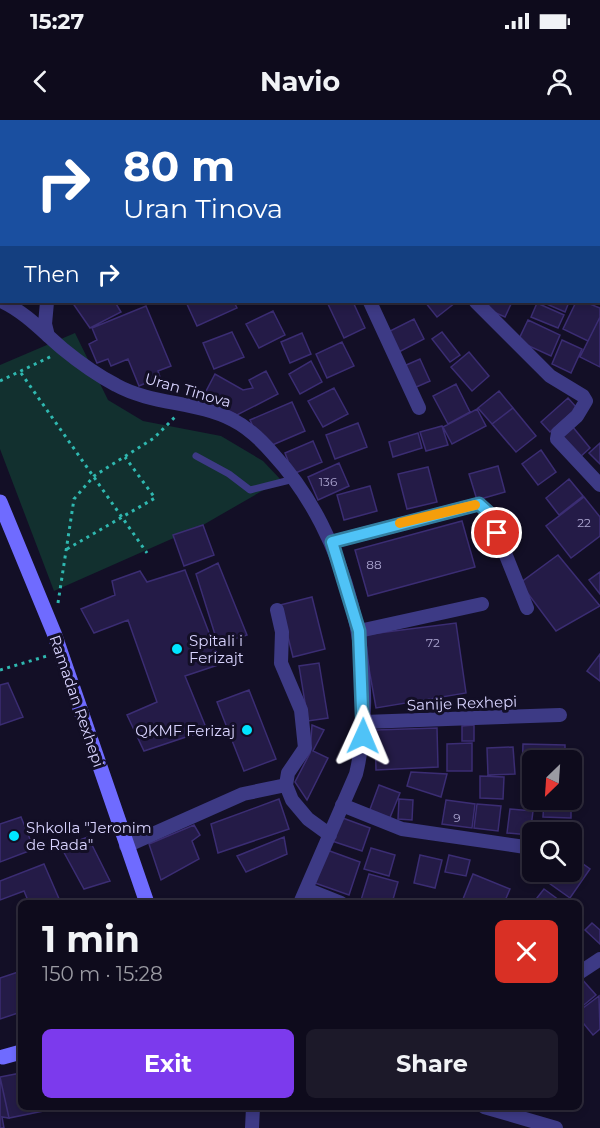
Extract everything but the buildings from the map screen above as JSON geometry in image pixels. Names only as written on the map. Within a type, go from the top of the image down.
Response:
[{"type":"street","points":[[4,303],[34,323]]},
{"type":"street","points":[[19,303],[34,323]]},
{"type":"street","points":[[47,303],[45,324],[48,336]]},
{"type":"street","points":[[370,303],[419,408]]},
{"type":"street","points":[[477,303],[550,376],[583,396],[586,401],[583,408],[558,433],[557,439],[600,485]]},
{"type":"street","name":"Uran Tinova","points":[[34,323],[64,350],[120,387],[235,420],[262,441],[296,479],[332,542],[359,631],[364,722],[356,774],[301,900]]},
{"type":"street","points":[[332,542],[479,504],[489,513],[527,608]]},
{"type":"street","name":"Ramadan Rexhepi","points":[[1,507],[54,633],[146,900]]},
{"type":"street","points":[[359,631],[482,604]]},
{"type":"street","points":[[277,610],[282,632],[281,663],[301,710],[305,748],[288,774],[286,785],[292,800],[308,819],[330,835]]},
{"type":"street","name":"Sanije Rexhepi","points":[[364,722],[560,716]]},
{"type":"street","points":[[126,846],[243,794],[286,785]]},
{"type":"street","points":[[342,805],[402,829],[522,847]]},
{"type":"street","points":[[306,889],[334,900]]},
{"type":"street","points":[[582,971],[600,958]]},
{"type":"street","points":[[3,1057],[18,1053]]},
{"type":"street","points":[[252,1128],[253,1110]]},
{"type":"street","points":[[494,1110],[556,1128]]},
{"type":"lane","points":[[196,456],[230,474],[250,490],[296,479]]},
{"type":"path","points":[[0,381],[21,373],[64,350]]},
{"type":"path","points":[[21,373],[147,553]]},
{"type":"path","points":[[54,633],[74,499],[94,476],[154,438],[187,405]]},
{"type":"path","points":[[67,549],[155,498],[125,457]]},
{"type":"path","points":[[0,670],[60,652]]},
{"type":"green space","points":[[75,333],[108,400],[143,421],[221,436],[263,461],[281,480],[203,525],[54,591],[0,449],[0,365]]},
{"type":"slow traffic","points":[[400,523],[475,505]]},
{"type":"place","name":"Spitali i Ferizajt","points":[[177,649]]},
{"type":"place","name":"QKMF Ferizaj","points":[[247,730]]},
{"type":"place","name":"Shkolla \"Jeronim de Rada\"","points":[[14,836]]},
{"type":"route","points":[[363,736],[359,631],[332,542],[367,531],[479,504],[489,513],[497,533]]}]
